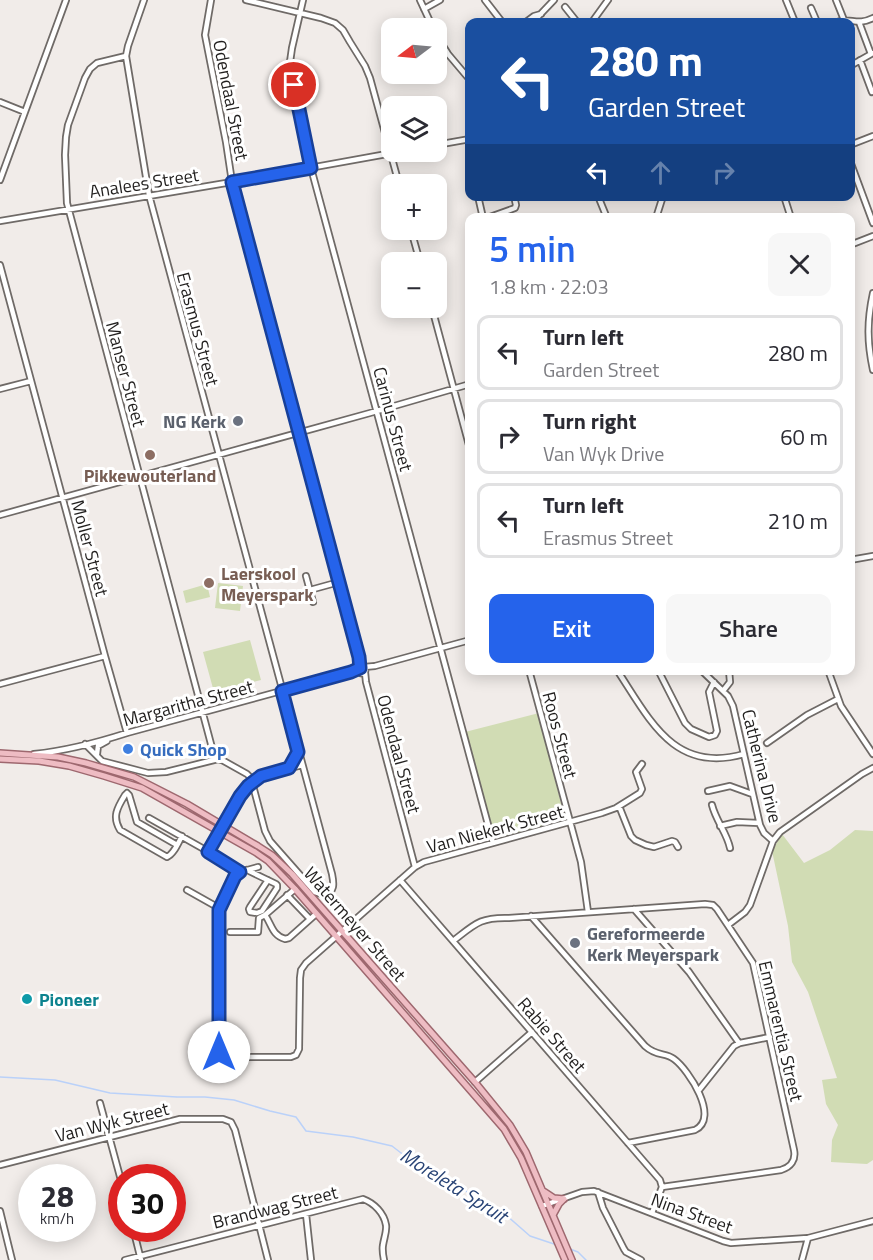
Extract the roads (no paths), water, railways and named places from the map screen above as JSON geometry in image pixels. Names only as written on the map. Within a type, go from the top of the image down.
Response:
[{"type":"main road","name":"Watermeyer Street","points":[[0,753],[69,759],[134,777],[163,791],[272,855],[292,874],[510,1125],[526,1152],[541,1185],[553,1233],[568,1258]]},
{"type":"main road","name":"Watermeyer Street","points":[[0,759],[39,761],[69,766],[142,788],[267,861],[295,889],[504,1129],[545,1205],[553,1215],[568,1258]]},
{"type":"main road","points":[[541,1185],[550,1196],[564,1198]]},
{"type":"main road","points":[[553,1215],[564,1198]]},
{"type":"street","points":[[0,180],[66,0]]},
{"type":"street","name":"Erasmus Street","points":[[144,0],[126,56],[149,195],[334,884],[332,890],[327,894],[316,893],[270,841],[265,831],[252,782]]},
{"type":"street","name":"Odendaal Street","points":[[212,0],[205,35],[232,182],[415,867]]},
{"type":"street","points":[[246,0],[331,21],[343,30],[365,66],[381,119]]},
{"type":"street","name":"Carinus Street","points":[[303,0],[290,67],[311,168],[493,843]]},
{"type":"street","points":[[420,0],[428,18]]},
{"type":"street","points":[[424,9],[440,0]]},
{"type":"street","points":[[485,0],[499,18]]},
{"type":"street","points":[[537,18],[554,0]]},
{"type":"street","points":[[786,0],[793,18]]},
{"type":"street","points":[[836,0],[843,18]]},
{"type":"street","points":[[595,18],[605,2]]},
{"type":"street","points":[[565,7],[574,18]]},
{"type":"street","points":[[811,8],[816,18]]},
{"type":"street","points":[[531,18],[541,14]]},
{"type":"street","points":[[855,21],[873,18]]},
{"type":"street","points":[[855,63],[872,54],[859,22]]},
{"type":"street","points":[[447,52],[465,74]]},
{"type":"street","name":"Manser Street","points":[[126,56],[95,64],[85,78],[66,137],[68,209],[215,759]]},
{"type":"street","points":[[860,60],[872,92]]},
{"type":"street","points":[[0,102],[25,111]]},
{"type":"street","points":[[855,144],[873,136]]},
{"type":"street","points":[[447,143],[465,140]]},
{"type":"street","name":"Analees Street","points":[[0,221],[381,155]]},
{"type":"street","points":[[855,175],[873,224]]},
{"type":"street","points":[[500,213],[515,208],[515,201]]},
{"type":"street","points":[[855,243],[873,236]]},
{"type":"street","name":"Moller Street","points":[[0,266],[127,733]]},
{"type":"street","points":[[873,293],[868,340],[873,370]]},
{"type":"street","points":[[435,318],[465,430]]},
{"type":"street","points":[[0,389],[31,381]]},
{"type":"street","points":[[0,515],[465,385]]},
{"type":"street","points":[[855,559],[873,556]]},
{"type":"street","points":[[306,576],[313,602]]},
{"type":"street","points":[[310,590],[339,582]]},
{"type":"street","name":"Margaritha Street","points":[[32,754],[111,739],[465,641]]},
{"type":"street","points":[[0,684],[105,656]]},
{"type":"street","name":"Roos Street","points":[[530,675],[581,862],[588,912]]},
{"type":"street","points":[[620,675],[650,719],[676,746],[686,752],[714,759],[744,754]]},
{"type":"street","points":[[661,675],[686,723],[691,729],[709,737],[716,735],[717,731],[709,692],[714,682]]},
{"type":"street","name":"Catherina Drive","points":[[706,675],[734,706],[759,823],[773,842]]},
{"type":"street","points":[[723,692],[730,682],[729,675]]},
{"type":"street","points":[[830,675],[843,708],[873,752]]},
{"type":"street","points":[[767,743],[807,715],[838,699]]},
{"type":"street","points":[[97,757],[99,746],[111,739]]},
{"type":"street","points":[[85,744],[104,762],[139,772],[153,774],[165,772],[215,759],[222,760],[248,775],[252,782]]},
{"type":"street","points":[[289,768],[298,752]]},
{"type":"street","name":"Van Niekerk Street","points":[[219,908],[219,1054],[224,1057],[296,1055],[299,1047],[301,970],[306,963],[415,867],[424,862],[602,813],[619,806],[641,792],[636,772],[642,764]]},
{"type":"street","points":[[208,852],[240,796],[252,782],[261,776],[302,765]]},
{"type":"street","points":[[728,925],[745,912],[750,905],[773,842],[780,832],[873,766]]},
{"type":"street","points":[[708,791],[730,786],[752,794]]},
{"type":"street","points":[[177,845],[137,822],[129,795],[126,794],[116,812],[119,829],[167,857],[170,856],[177,845],[182,836]]},
{"type":"street","points":[[712,805],[730,848]]},
{"type":"street","points":[[619,806],[633,838],[650,847],[673,841],[678,847]]},
{"type":"street","points":[[149,818],[240,872]]},
{"type":"street","points":[[720,826],[737,822],[759,823]]},
{"type":"street","points":[[187,890],[219,908],[235,876],[240,872],[258,867]]},
{"type":"street","points":[[247,870],[268,880],[276,884],[277,888],[262,911],[250,912],[250,907],[268,880]]},
{"type":"street","name":"Rabie Street","points":[[400,880],[658,1178],[662,1187]]},
{"type":"street","points":[[230,932],[258,932],[259,919],[295,889]]},
{"type":"street","points":[[287,895],[310,919]]},
{"type":"street","name":"Emmarentia Street","points":[[453,941],[473,925],[495,917],[509,918],[709,904],[717,909],[753,963],[795,1156],[792,1163],[781,1170],[662,1187]]},
{"type":"street","points":[[634,909],[689,972],[739,1043]]},
{"type":"street","points":[[265,915],[272,930],[285,939],[316,914]]},
{"type":"street","points":[[531,916],[645,1046],[653,1052],[676,1060],[699,1090],[705,1117],[699,1128],[628,1143]]},
{"type":"street","points":[[475,1082],[532,1032]]},
{"type":"street","points":[[699,1090],[729,1050],[739,1043],[770,1037]]},
{"type":"street","points":[[100,1103],[117,1164]]},
{"type":"street","name":"Van Wyk Street","points":[[0,1165],[180,1119],[219,1118],[231,1122],[235,1130],[259,1226]]},
{"type":"street","points":[[652,1213],[662,1187]]},
{"type":"street","points":[[545,1205],[588,1191],[598,1192],[603,1208],[624,1249],[641,1260]]},
{"type":"street","name":"Nina Street","points":[[598,1192],[729,1242],[808,1238],[873,1221]]},
{"type":"street","name":"Brandwag Street","points":[[125,1260],[140,1258],[361,1199],[368,1201],[377,1209],[386,1225],[384,1260]]},
{"type":"street","points":[[0,1211],[12,1260]]},
{"type":"street","points":[[306,1214],[311,1260]]},
{"type":"street","points":[[259,1226],[268,1260]]},
{"type":"street","points":[[802,1260],[808,1238]]},
{"type":"street","points":[[136,1242],[140,1258]]},
{"type":"waterway","name":"Moreleta Spruit","points":[[0,1077],[55,1080],[110,1093],[234,1100],[296,1117],[306,1131],[353,1137],[392,1146],[414,1163],[506,1215],[530,1236],[557,1245]]},
{"type":"waterway","name":"Moreleta Spruit","points":[[570,1249],[578,1252],[586,1260]]},
{"type":"place","name":"NG Kerk","points":[[238,421]]},
{"type":"place","name":"Pikkewouterland","points":[[150,455]]},
{"type":"place","name":"Laerskool Meyerspark","points":[[209,583]]},
{"type":"place","name":"Quick Shop","points":[[128,749]]},
{"type":"place","name":"Gereformeerde Kerk Meyerspark","points":[[575,943]]},
{"type":"place","name":"Pioneer","points":[[27,999]]}]
